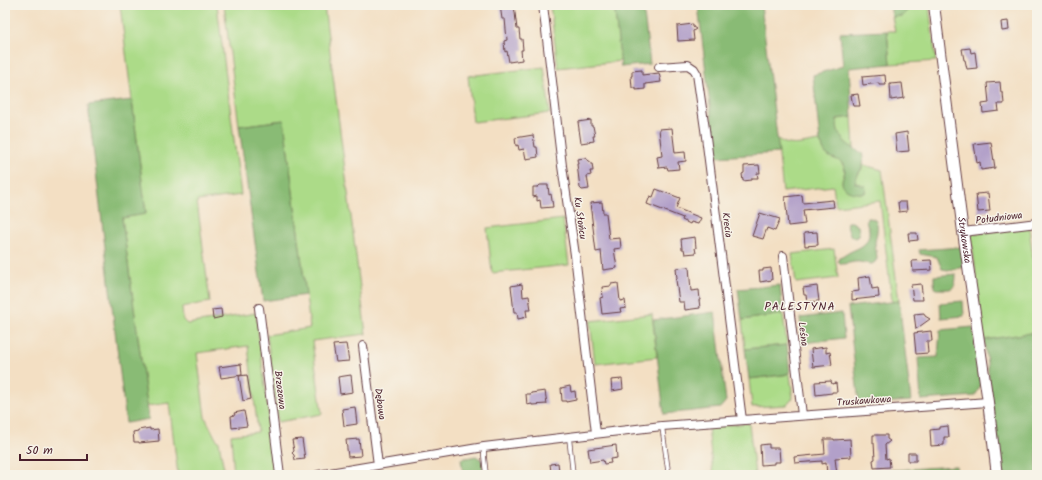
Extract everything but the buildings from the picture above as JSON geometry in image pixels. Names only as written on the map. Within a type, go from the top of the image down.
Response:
[{"type":"street","name":"Ku Słońcu","points":[[542,5],[575,255],[596,433]]},
{"type":"street","name":"Strykowska","points":[[934,5],[963,232],[988,402],[997,475]]},
{"type":"street","name":"Krecia","points":[[659,67],[688,65],[694,69],[697,74],[706,129],[742,420]]},
{"type":"street","name":"Południowa","points":[[963,232],[1037,223]]},
{"type":"street","name":"Leśna","points":[[783,256],[802,415]]},
{"type":"street","name":"Brzozowa","points":[[259,308],[280,475]]},
{"type":"street","name":"Dębowa","points":[[363,346],[378,465]]},
{"type":"street","name":"Truskawkowa","points":[[318,475],[484,447],[596,433],[662,426],[988,402]]},
{"type":"lane","points":[[662,426],[668,475]]},
{"type":"lane","points":[[569,437],[573,475]]},
{"type":"lane","points":[[484,447],[486,475]]},
{"type":"green space","points":[[120,5],[217,5],[241,195],[197,201],[210,302],[182,307],[183,320],[187,324],[256,313],[276,475],[234,475],[231,435],[258,432],[248,346],[197,353],[205,417],[219,442],[225,475],[178,475],[169,403],[147,406],[122,218],[146,213]]},
{"type":"green space","points":[[224,5],[324,5],[366,334],[312,341],[322,414],[278,422],[267,335],[310,328],[284,120],[239,126]]},
{"type":"green space","points":[[550,5],[614,5],[621,61],[558,68]]},
{"type":"green space","points":[[614,5],[643,5],[650,64],[621,67]]},
{"type":"green space","points":[[698,5],[761,5],[779,153],[716,157]]},
{"type":"green space","points":[[890,5],[911,5],[903,16],[892,17]]},
{"type":"green space","points":[[911,5],[929,5],[936,61],[890,64],[887,31],[895,31],[892,17],[903,16]]},
{"type":"green space","points":[[887,31],[890,64],[849,68],[852,117],[837,119],[838,131],[841,136],[847,144],[862,153],[863,166],[856,178],[855,183],[865,186],[866,189],[865,193],[855,193],[847,191],[843,186],[842,180],[845,169],[843,164],[827,155],[820,141],[813,75],[843,66],[840,33]]},
{"type":"green space","points":[[544,67],[550,113],[473,122],[468,76]]},
{"type":"green space","points":[[132,100],[146,214],[122,218],[149,419],[126,423],[88,105]]},
{"type":"green space","points":[[852,117],[854,149],[843,140],[839,133],[837,124],[837,119]]},
{"type":"green space","points":[[284,120],[306,295],[263,301],[239,126]]},
{"type":"green space","points":[[777,138],[784,143],[794,145],[820,141],[827,154],[840,161],[844,166],[845,172],[842,182],[860,184],[855,183],[856,178],[864,165],[882,170],[899,301],[892,302],[880,201],[836,206],[833,186],[783,192]]},
{"type":"green space","points":[[867,218],[872,218],[877,223],[875,243],[877,259],[872,264],[856,262],[841,264],[838,261],[839,258],[861,247],[868,239],[869,230],[866,223]]},
{"type":"green space","points":[[563,219],[569,265],[492,273],[487,228]]},
{"type":"green space","points":[[848,222],[852,222],[858,226],[858,236],[855,238],[851,236],[847,226]]},
{"type":"green space","points":[[1029,227],[1037,290],[1037,332],[984,340],[971,234]]},
{"type":"green space","points":[[962,247],[965,267],[948,270],[942,269],[937,257],[920,254],[919,250]]},
{"type":"green space","points":[[834,249],[838,278],[796,283],[792,254]]},
{"type":"green space","points":[[956,274],[954,287],[949,289],[936,289],[934,276]]},
{"type":"green space","points":[[780,285],[783,314],[742,320],[738,289]]},
{"type":"green space","points":[[899,301],[911,401],[859,404],[848,307]]},
{"type":"green space","points":[[963,301],[964,316],[941,318],[940,303]]},
{"type":"green space","points":[[715,312],[726,401],[720,408],[664,414],[653,320]]},
{"type":"green space","points":[[842,313],[844,338],[803,343],[800,318]]},
{"type":"green space","points":[[652,314],[657,357],[595,364],[590,321]]},
{"type":"green space","points":[[783,314],[787,345],[745,349],[742,320]]},
{"type":"green space","points":[[973,327],[981,385],[975,396],[921,400],[918,358],[938,357],[940,330]]},
{"type":"green space","points":[[1037,332],[1037,475],[1002,475],[984,340]]},
{"type":"green space","points":[[787,345],[790,374],[749,379],[745,349]]},
{"type":"green space","points":[[790,374],[793,398],[787,405],[752,407],[749,379]]},
{"type":"green space","points":[[749,423],[755,475],[713,475],[708,427]]},
{"type":"green space","points":[[476,456],[482,460],[484,475],[463,475],[461,459]]},
{"type":"green space","points":[[956,466],[957,475],[878,475],[877,471]]},
{"type":"district","name":"PALESTYNA","points":[[800,306]]}]
